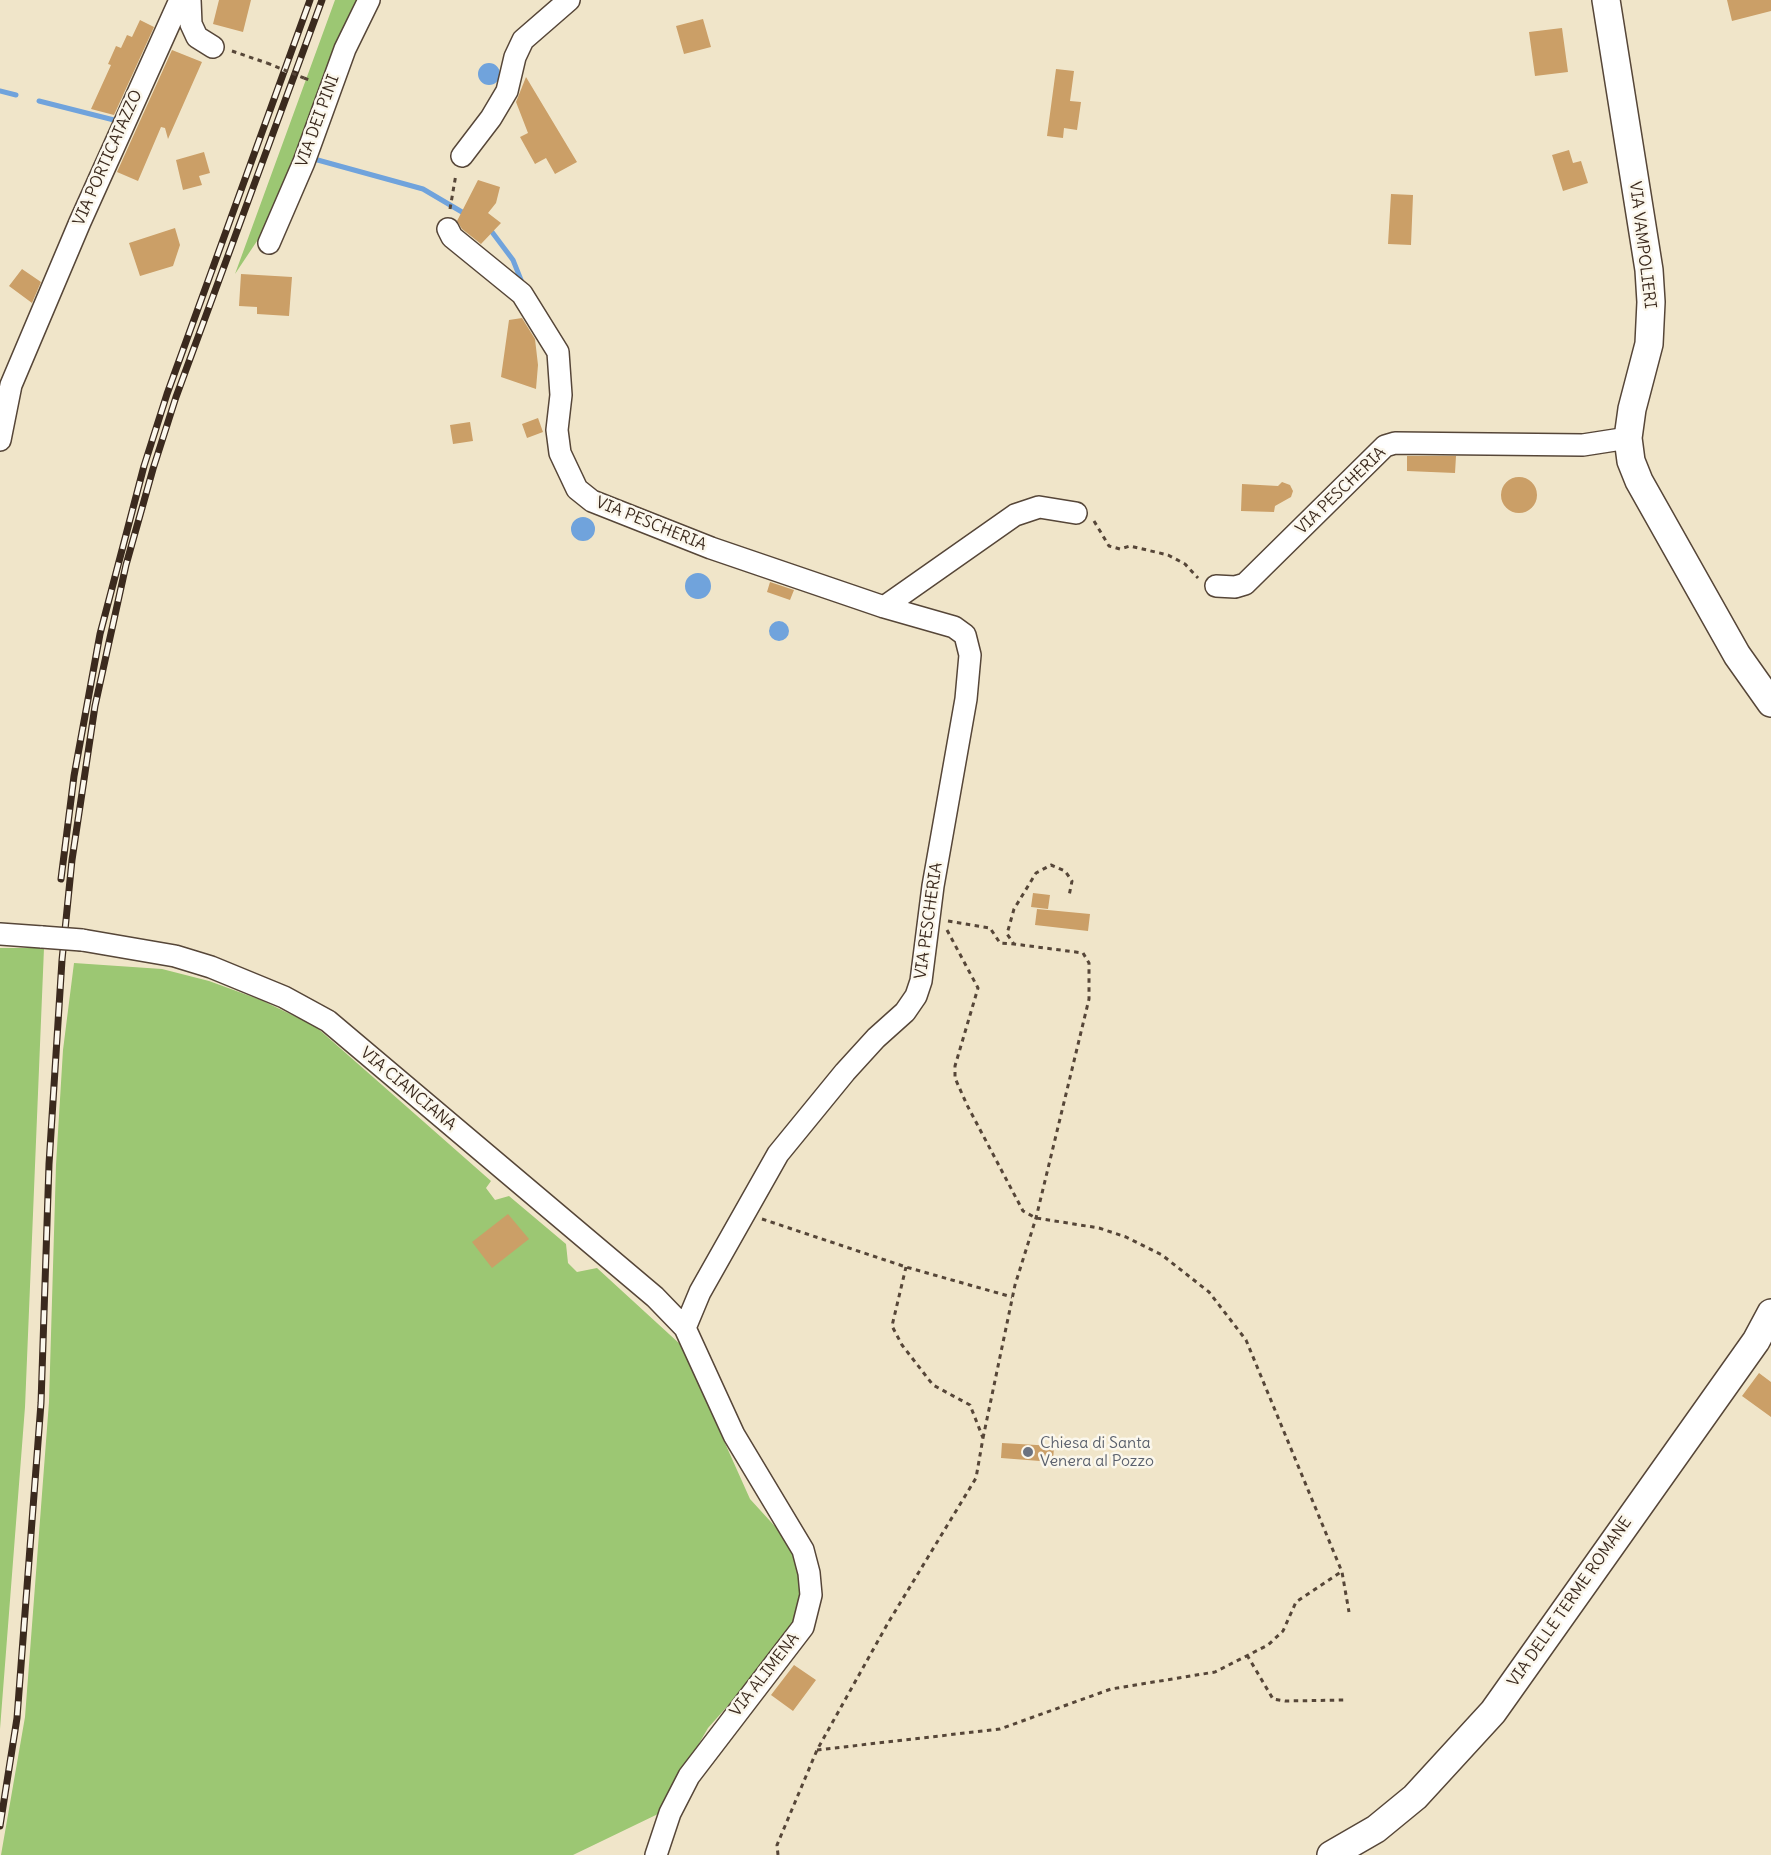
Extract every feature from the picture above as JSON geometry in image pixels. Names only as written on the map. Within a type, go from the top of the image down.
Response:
[{"type":"street","name":"VIA PORTICATAZZO","points":[[0,440],[10,385],[180,0]]},
{"type":"street","points":[[190,0],[191,24],[197,37],[213,47]]},
{"type":"street","name":"VIA DEI PINI","points":[[269,243],[304,162],[345,49],[369,0]]},
{"type":"street","points":[[462,156],[491,118],[507,91],[515,57],[523,40],[569,0]]},
{"type":"street","name":"VIA VAMPOLIERI","points":[[1606,0],[1649,270],[1651,303],[1649,344],[1632,409],[1628,438],[1631,461],[1639,481],[1737,655],[1771,703]]},
{"type":"street","name":"VIA PESCHERIA","points":[[448,230],[452,237],[522,294],[558,352],[561,395],[557,430],[560,453],[577,489],[592,501],[711,548],[884,607],[954,627],[964,635],[970,655],[966,699],[933,886],[921,981],[916,996],[905,1012],[852,1063],[778,1154],[700,1292],[685,1328]]},
{"type":"street","name":"VIA PESCHERIA","points":[[1216,586],[1235,587],[1245,584],[1385,446],[1395,443],[1583,445],[1628,438]]},
{"type":"street","points":[[884,607],[1015,515],[1039,507],[1076,513]]},
{"type":"street","name":"VIA CIANCIANA","points":[[0,934],[82,940],[175,956],[211,967],[284,997],[328,1021],[655,1297],[685,1328]]},
{"type":"street","name":"VIA DELLE TERME ROMANE","points":[[1331,1855],[1376,1829],[1415,1797],[1493,1713],[1756,1341],[1771,1313]]},
{"type":"street","name":"VIA ALIMENA","points":[[656,1855],[670,1813],[689,1776],[803,1627],[811,1595],[810,1573],[803,1550],[734,1435],[685,1328]]},
{"type":"path","points":[[240,52],[304,78]]},
{"type":"path","points":[[448,230],[453,192],[462,156]]},
{"type":"path","points":[[1076,513],[1094,519],[1109,546],[1120,549],[1130,546],[1168,555],[1185,564],[1200,580],[1216,586]]},
{"type":"path","points":[[1014,944],[1007,934],[1014,909],[1036,873],[1051,865],[1065,871],[1072,881],[1069,896]]},
{"type":"path","points":[[778,1855],[777,1845],[817,1750],[888,1623],[976,1478],[1012,1297],[1036,1218],[1089,999],[1089,963],[1083,953],[1000,944],[990,928],[942,920],[978,988],[955,1066],[955,1078],[1023,1210],[1036,1218],[1099,1228],[1126,1237],[1162,1255],[1209,1292],[1246,1340],[1342,1572],[1349,1612]]},
{"type":"path","points":[[743,1215],[755,1216],[906,1267],[1012,1297]]},
{"type":"path","points":[[906,1267],[892,1326],[902,1345],[933,1385],[970,1404],[983,1438]]},
{"type":"path","points":[[817,1750],[1000,1729],[1111,1689],[1215,1672],[1268,1645],[1283,1631],[1296,1602],[1342,1572]]},
{"type":"path","points":[[1247,1655],[1273,1699],[1285,1701],[1345,1700]]},
{"type":"green space","points":[[335,0],[362,0],[271,228],[257,241],[235,274]]},
{"type":"green space","points":[[0,948],[44,948],[25,1407],[0,1729]]},
{"type":"green space","points":[[74,963],[162,969],[209,981],[261,1000],[315,1026],[491,1181],[486,1188],[495,1200],[509,1196],[566,1244],[568,1263],[577,1272],[597,1268],[681,1345],[750,1499],[781,1533],[799,1566],[803,1584],[796,1620],[764,1665],[708,1728],[658,1814],[573,1855],[1,1855],[25,1717],[49,1402],[56,1165],[63,1050]]},
{"type":"water","points":[[489,63],[497,66],[500,74],[497,82],[489,85],[481,82],[478,74],[481,66]]},
{"type":"water","points":[[583,517],[592,520],[595,529],[592,538],[583,541],[574,538],[571,529],[574,520]]},
{"type":"water","points":[[698,573],[707,577],[711,586],[707,595],[698,599],[689,595],[685,586],[689,577]]},
{"type":"water","points":[[779,621],[786,624],[789,631],[786,638],[779,641],[772,638],[769,631],[772,624]]},
{"type":"building","points":[[219,0],[251,0],[243,32],[213,24]]},
{"type":"building","points":[[1727,0],[1771,0],[1771,11],[1732,21]]},
{"type":"building","points":[[703,19],[711,47],[684,54],[676,26]]},
{"type":"building","points":[[140,20],[154,27],[114,115],[91,109],[111,65],[108,64],[116,46],[121,48],[127,35],[132,37]]},
{"type":"building","points":[[1562,28],[1568,72],[1535,76],[1529,32]]},
{"type":"building","points":[[172,50],[202,62],[168,139],[165,128],[161,127],[138,181],[117,172]]},
{"type":"building","points":[[1056,69],[1074,71],[1070,101],[1081,102],[1077,130],[1064,128],[1063,138],[1047,136]]},
{"type":"building","points":[[526,77],[577,162],[555,174],[546,158],[535,164],[520,137],[528,133],[516,102]]},
{"type":"building","points":[[1569,150],[1573,163],[1581,161],[1588,183],[1563,191],[1552,155]]},
{"type":"building","points":[[204,152],[210,173],[199,176],[202,185],[183,190],[176,160]]},
{"type":"building","points":[[478,180],[500,187],[496,203],[488,213],[501,223],[481,244],[462,229],[457,221]]},
{"type":"building","points":[[1391,194],[1413,195],[1411,245],[1388,244]]},
{"type":"building","points":[[175,228],[180,245],[173,266],[140,276],[129,243]]},
{"type":"building","points":[[22,269],[41,282],[32,303],[9,286]]},
{"type":"building","points":[[241,274],[292,277],[289,316],[257,314],[257,307],[239,306]]},
{"type":"building","points":[[522,318],[535,339],[538,365],[536,389],[501,377],[509,320]]},
{"type":"building","points":[[538,418],[543,432],[527,438],[522,424]]},
{"type":"building","points":[[470,422],[473,441],[453,444],[450,425]]},
{"type":"building","points":[[1407,456],[1456,456],[1455,473],[1407,471]]},
{"type":"building","points":[[1519,477],[1532,482],[1537,495],[1532,508],[1519,513],[1506,508],[1501,495],[1506,482]]},
{"type":"building","points":[[1282,482],[1290,485],[1293,491],[1291,497],[1275,506],[1274,512],[1241,511],[1242,484],[1278,486]]},
{"type":"building","points":[[770,582],[794,590],[790,600],[767,592]]},
{"type":"building","points":[[1033,893],[1050,895],[1048,909],[1031,907]]},
{"type":"building","points":[[1037,909],[1090,914],[1088,931],[1035,925]]},
{"type":"building","points":[[508,1214],[529,1239],[492,1268],[472,1242]]},
{"type":"building","points":[[1759,1373],[1771,1382],[1771,1417],[1742,1396]]},
{"type":"building","name":"Chiesa di Santa Venera al Pozzo","points":[[1002,1443],[1054,1446],[1053,1462],[1001,1458]]},
{"type":"building","points":[[794,1665],[816,1680],[793,1711],[771,1695]]},
{"type":"waterway","points":[[0,91],[16,95]]},
{"type":"waterway","points":[[39,101],[114,120]]},
{"type":"waterway","points":[[314,159],[423,189],[462,212]]},
{"type":"waterway","points":[[492,232],[513,260],[523,285]]},
{"type":"railway","points":[[61,879],[74,776],[100,634],[144,466],[167,394],[310,0]]},
{"type":"railway","points":[[0,1826],[17,1718],[41,1403],[49,1164],[62,960],[72,860],[95,706],[126,565],[176,397],[322,0]]},
{"type":"place","name":"Chiesa di Santa Venera al Pozzo","points":[[1028,1452]]}]
